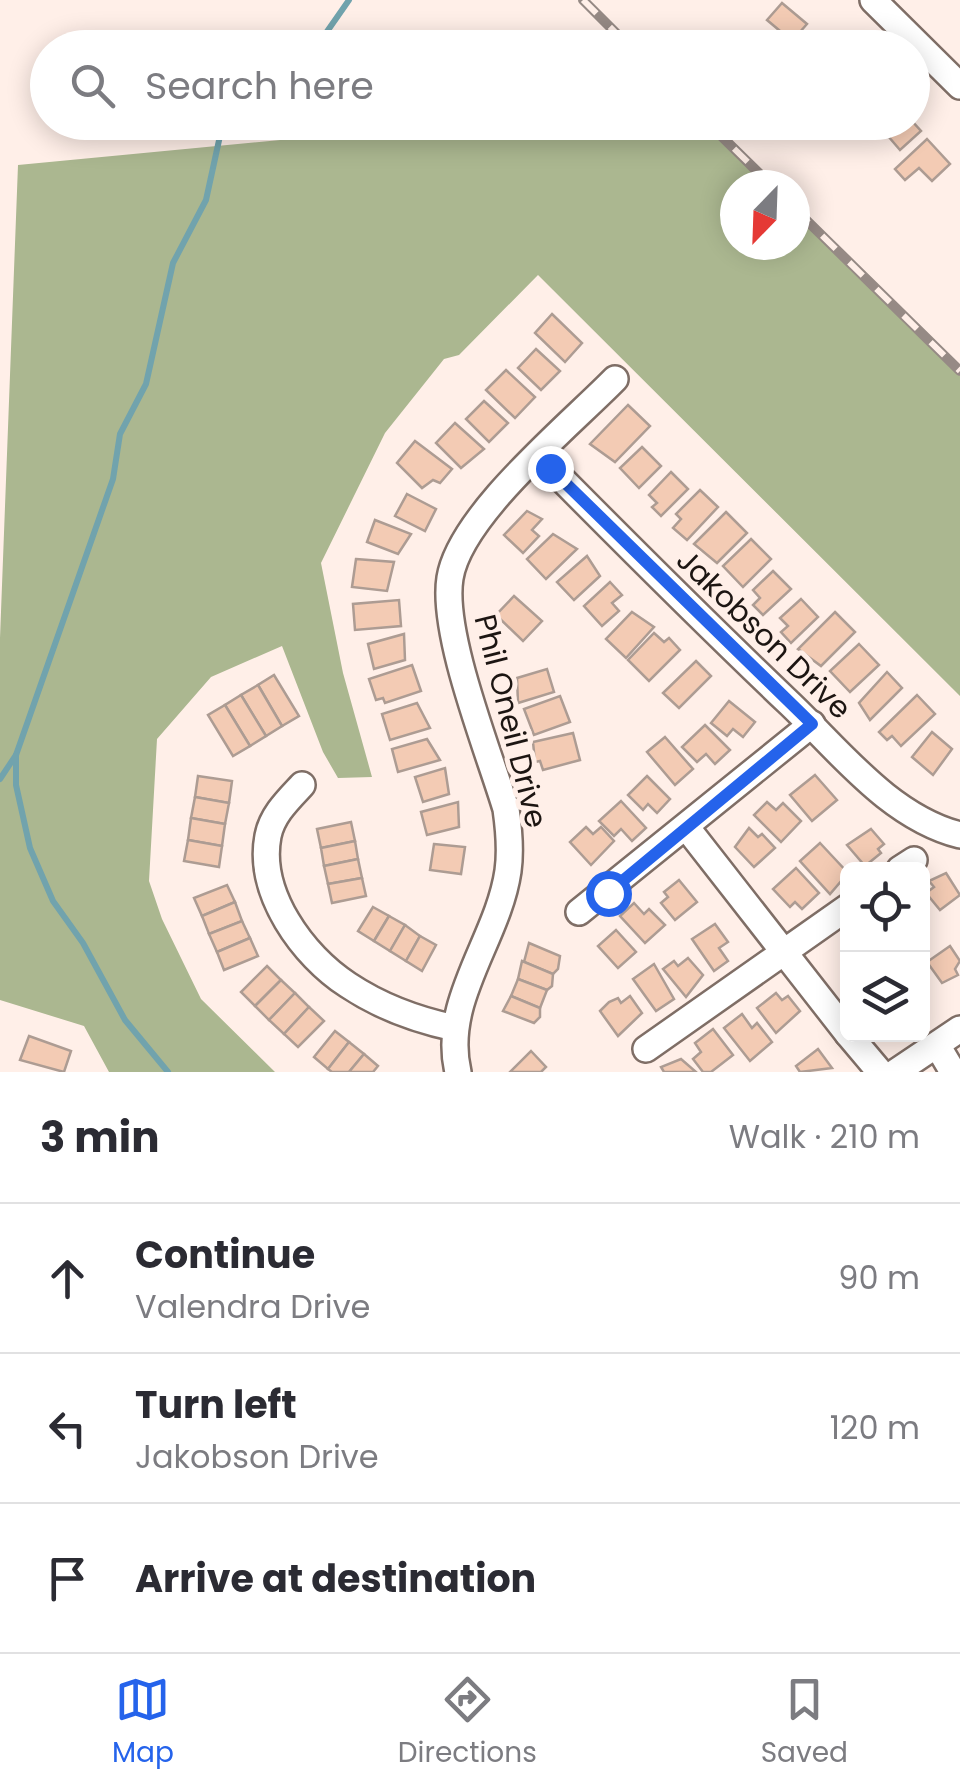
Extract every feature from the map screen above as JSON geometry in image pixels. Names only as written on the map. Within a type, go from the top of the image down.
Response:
[{"type":"street","points":[[873,0],[903,30]]},
{"type":"street","points":[[930,56],[960,86]]},
{"type":"street","name":"Phil Oneil Drive","points":[[458,1072],[455,1028],[500,902],[510,836],[506,809],[454,634],[450,577],[460,547],[478,518],[615,380]]},
{"type":"street","name":"Jakobson Drive","points":[[539,456],[906,811],[960,834]]},
{"type":"street","points":[[580,912],[812,724]]},
{"type":"street","points":[[302,785],[275,816],[267,853],[272,884],[295,933],[347,985],[396,1012],[455,1028]]},
{"type":"street","points":[[687,828],[840,1024]]},
{"type":"street","points":[[646,1050],[840,912]]},
{"type":"street","points":[[896,1072],[960,1029]]},
{"type":"street","points":[[855,1042],[880,1072]]},
{"type":"street","points":[[936,1045],[953,1072]]},
{"type":"green space","points":[[280,140],[720,140],[751,170],[720,170],[720,260],[810,260],[810,229],[960,376],[960,696],[538,275],[459,355],[444,359],[385,433],[321,563],[343,673],[372,777],[338,778],[323,752],[282,646],[211,677],[157,739],[149,881],[162,919],[201,999],[275,1072],[109,1072],[84,1026],[0,1000],[0,638],[18,165]]},
{"type":"building","points":[[782,3],[807,24],[802,30],[779,30],[767,20]]},
{"type":"building","points":[[891,140],[911,140],[900,150]]},
{"type":"building","points":[[926,140],[950,164],[932,181],[919,168],[905,180],[895,169]]},
{"type":"building","points":[[552,314],[582,343],[565,362],[535,333]]},
{"type":"building","points":[[536,349],[560,371],[541,390],[518,368]]},
{"type":"building","points":[[506,370],[535,397],[515,418],[486,390]]},
{"type":"building","points":[[484,401],[508,423],[489,442],[466,419]]},
{"type":"building","points":[[628,405],[650,426],[615,462],[590,444]]},
{"type":"building","points":[[455,423],[484,449],[461,468],[436,443]]},
{"type":"building","points":[[415,441],[452,469],[440,483],[433,480],[422,488],[397,463]]},
{"type":"building","points":[[642,447],[661,466],[639,488],[620,468]]},
{"type":"building","points":[[671,472],[688,489],[661,516],[652,507],[657,503],[649,495]]},
{"type":"building","points":[[700,490],[718,507],[687,540],[673,528],[681,519],[676,514]]},
{"type":"building","points":[[407,494],[436,509],[425,531],[395,516]]},
{"type":"building","points":[[527,511],[542,519],[532,530],[539,536],[523,553],[504,535]]},
{"type":"building","points":[[726,512],[747,533],[717,563],[694,544]]},
{"type":"building","points":[[375,520],[411,534],[398,554],[367,542]]},
{"type":"building","points":[[553,534],[577,549],[546,579],[527,559]]},
{"type":"building","points":[[751,539],[771,559],[743,587],[723,566]]},
{"type":"building","points":[[587,556],[600,576],[574,600],[557,582]]},
{"type":"building","points":[[356,559],[394,562],[387,591],[352,587]]},
{"type":"building","points":[[773,571],[791,589],[763,615],[753,605],[760,598],[753,590]]},
{"type":"building","points":[[610,582],[622,595],[612,603],[619,611],[602,626],[584,606]]},
{"type":"building","points":[[514,596],[542,621],[523,641],[496,615]]},
{"type":"building","points":[[801,599],[818,617],[791,643],[781,632],[788,626],[780,618]]},
{"type":"building","points":[[399,600],[401,626],[355,630],[353,604]]},
{"type":"building","points":[[632,612],[654,627],[626,658],[606,639]]},
{"type":"building","points":[[835,612],[855,632],[821,666],[798,649]]},
{"type":"building","points":[[654,633],[664,642],[669,638],[680,650],[649,681],[628,660]]},
{"type":"building","points":[[404,634],[405,660],[374,669],[368,644]]},
{"type":"building","points":[[859,644],[879,665],[850,692],[830,671]]},
{"type":"building","points":[[696,661],[711,676],[679,708],[663,693]]},
{"type":"building","points":[[412,665],[421,691],[385,703],[383,698],[376,700],[369,679]]},
{"type":"building","points":[[547,669],[554,692],[518,703],[517,678]]},
{"type":"building","points":[[887,672],[902,688],[870,720],[859,703]]},
{"type":"building","points":[[274,675],[299,716],[282,726],[258,685]]},
{"type":"building","points":[[258,685],[282,726],[266,736],[241,695]]},
{"type":"building","points":[[241,695],[266,736],[250,746],[225,705]]},
{"type":"building","points":[[917,695],[935,714],[901,746],[892,736],[887,740],[879,732]]},
{"type":"building","points":[[560,696],[570,722],[534,735],[524,709]]},
{"type":"building","points":[[729,701],[755,722],[743,737],[733,729],[727,736],[711,723]]},
{"type":"building","points":[[417,703],[430,728],[390,740],[382,714]]},
{"type":"building","points":[[225,705],[250,746],[233,756],[208,715]]},
{"type":"building","points":[[705,725],[730,750],[715,764],[706,754],[697,762],[682,747]]},
{"type":"building","points":[[932,732],[952,749],[933,775],[912,757]]},
{"type":"building","points":[[573,733],[580,760],[543,770],[540,761],[535,762],[533,742]]},
{"type":"building","points":[[665,737],[693,769],[675,785],[647,752]]},
{"type":"building","points":[[427,739],[440,760],[398,772],[392,749]]},
{"type":"building","points":[[445,768],[449,794],[423,802],[415,777]]},
{"type":"building","points":[[815,775],[837,800],[812,821],[790,795]]},
{"type":"building","points":[[198,776],[232,781],[229,803],[195,797]]},
{"type":"building","points":[[647,776],[670,799],[657,813],[648,804],[643,810],[628,795]]},
{"type":"building","points":[[195,797],[229,803],[225,824],[191,818]]},
{"type":"building","points":[[621,801],[646,828],[632,841],[621,829],[614,836],[599,821]]},
{"type":"building","points":[[458,802],[459,827],[427,835],[421,812]]},
{"type":"building","points":[[767,802],[776,810],[783,803],[801,821],[781,842],[754,815]]},
{"type":"building","points":[[191,818],[225,824],[222,846],[188,840]]},
{"type":"building","points":[[351,822],[355,841],[321,848],[317,829]]},
{"type":"building","points":[[586,827],[593,834],[601,827],[614,841],[591,865],[570,842]]},
{"type":"building","points":[[749,828],[758,837],[762,834],[775,848],[754,867],[735,847]]},
{"type":"building","points":[[871,829],[884,844],[878,849],[881,853],[870,862],[862,862],[847,845]]},
{"type":"building","points":[[188,840],[222,846],[219,867],[184,861]]},
{"type":"building","points":[[355,841],[358,859],[324,866],[321,848]]},
{"type":"building","points":[[820,843],[840,864],[840,882],[830,894],[800,861]]},
{"type":"building","points":[[434,844],[465,847],[461,874],[430,870]]},
{"type":"building","points":[[358,859],[362,878],[328,884],[324,866]]},
{"type":"building","points":[[796,868],[819,893],[802,909],[795,902],[790,907],[773,889]]},
{"type":"building","points":[[946,873],[960,895],[940,910],[930,898],[934,887],[930,881]]},
{"type":"building","points":[[362,878],[366,896],[332,903],[328,884]]},
{"type":"building","points":[[679,880],[697,902],[675,920],[661,903],[668,897],[664,892]]},
{"type":"building","points":[[227,885],[235,902],[202,916],[194,898]]},
{"type":"building","points":[[235,902],[242,921],[209,934],[202,916]]},
{"type":"building","points":[[634,903],[644,914],[649,909],[665,925],[645,943],[620,916]]},
{"type":"building","points":[[373,907],[389,916],[374,941],[358,931]]},
{"type":"building","points":[[389,916],[405,925],[390,951],[374,941]]},
{"type":"building","points":[[242,921],[250,938],[217,952],[209,934]]},
{"type":"building","points":[[715,924],[728,942],[719,948],[728,961],[714,971],[692,939]]},
{"type":"building","points":[[405,925],[420,936],[406,961],[390,951]]},
{"type":"building","points":[[616,930],[636,952],[618,968],[598,946]]},
{"type":"building","points":[[420,936],[436,945],[422,971],[406,961]]},
{"type":"building","points":[[250,938],[258,956],[224,970],[217,952]]},
{"type":"building","points":[[529,943],[560,956],[553,974],[524,962]]},
{"type":"building","points":[[950,946],[960,961],[955,969],[958,975],[942,983],[930,960]]},
{"type":"building","points":[[688,958],[703,975],[686,997],[663,969],[674,961],[678,966]]},
{"type":"building","points":[[522,961],[553,974],[552,986],[547,990],[518,979]]},
{"type":"building","points":[[654,964],[674,999],[656,1011],[633,979]]},
{"type":"building","points":[[267,966],[281,980],[255,1006],[241,992]]},
{"type":"building","points":[[518,979],[547,990],[540,1008],[511,996]]},
{"type":"building","points":[[281,980],[295,993],[269,1020],[255,1006]]},
{"type":"building","points":[[295,993],[309,1007],[284,1034],[269,1020]]},
{"type":"building","points":[[776,993],[782,1000],[788,996],[800,1011],[776,1033],[757,1008]]},
{"type":"building","points":[[511,996],[540,1008],[540,1017],[534,1023],[503,1011]]},
{"type":"building","points":[[630,996],[642,1013],[618,1036],[600,1011],[609,1002],[618,998],[621,1003]]},
{"type":"building","points":[[309,1007],[324,1021],[298,1047],[284,1034]]},
{"type":"building","points":[[742,1014],[752,1028],[757,1023],[772,1042],[750,1061],[724,1028]]},
{"type":"building","points":[[713,1029],[733,1055],[711,1072],[703,1072],[693,1059],[701,1052],[695,1043]]},
{"type":"building","points":[[335,1031],[349,1042],[328,1069],[314,1057]]},
{"type":"building","points":[[29,1036],[71,1051],[64,1072],[20,1060]]},
{"type":"building","points":[[349,1042],[364,1054],[349,1072],[332,1072],[328,1069]]},
{"type":"building","points":[[818,1049],[832,1068],[800,1072],[796,1066]]},
{"type":"building","points":[[531,1051],[546,1067],[541,1072],[510,1072]]},
{"type":"building","points":[[364,1054],[378,1066],[373,1072],[349,1072]]},
{"type":"building","points":[[681,1059],[696,1072],[664,1072],[661,1067]]},
{"type":"waterway","points":[[328,30],[349,0]]},
{"type":"waterway","points":[[168,1072],[125,1020],[83,943],[53,901],[30,848],[16,785],[16,755],[113,479],[120,434],[146,384],[173,263],[206,200],[219,140]]},
{"type":"waterway","points":[[0,779],[16,755]]},
{"type":"railway","points":[[583,0],[613,30]]},
{"type":"railway","points":[[725,140],[756,170]]},
{"type":"railway","points":[[810,224],[960,371]]},
{"type":"route","points":[[550,468],[673,593],[812,724],[608,893]]}]
